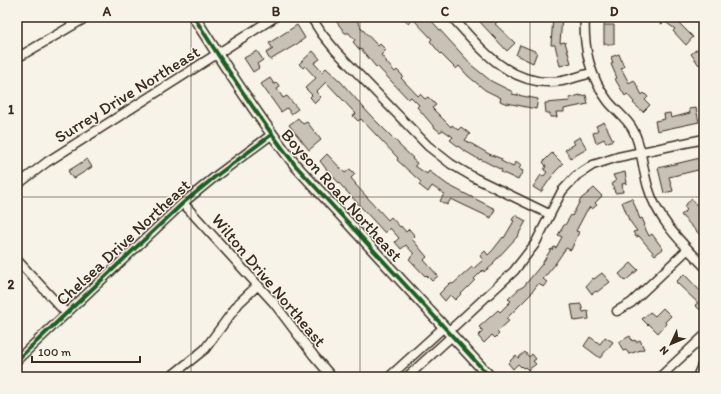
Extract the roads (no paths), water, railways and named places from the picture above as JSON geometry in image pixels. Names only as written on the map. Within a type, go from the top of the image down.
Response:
[{"type":"main road","name":"Boyson Road Northeast","points":[[194,17],[217,55],[271,135],[296,166],[490,377]]},
{"type":"street","points":[[17,58],[87,17]]},
{"type":"street","name":"Surrey Drive Northeast","points":[[17,185],[46,162],[275,17]]},
{"type":"street","points":[[311,17],[322,34],[336,51],[428,146],[451,164],[549,214]]},
{"type":"street","points":[[452,17],[486,53],[505,69],[523,78],[543,81],[562,81],[592,73]]},
{"type":"street","points":[[585,17],[584,41],[592,73],[601,92],[632,127],[636,137],[652,201],[668,226],[704,266]]},
{"type":"street","name":"Chelsea Drive Northeast","points":[[17,360],[183,203],[271,135]]},
{"type":"street","points":[[407,377],[448,332],[514,271],[535,244],[562,191],[576,176],[593,165],[618,157],[704,139]]},
{"type":"street","name":"Wilton Drive Northeast","points":[[183,203],[258,285],[332,377]]},
{"type":"street","points":[[616,311],[631,303],[688,249]]},
{"type":"street","points":[[17,260],[66,313]]},
{"type":"street","points":[[174,376],[205,349],[239,303],[258,285]]},
{"type":"street","points":[[389,377],[448,332]]},
{"type":"street","points":[[662,376],[704,336]]},
{"type":"street","points":[[697,377],[704,361]]}]
